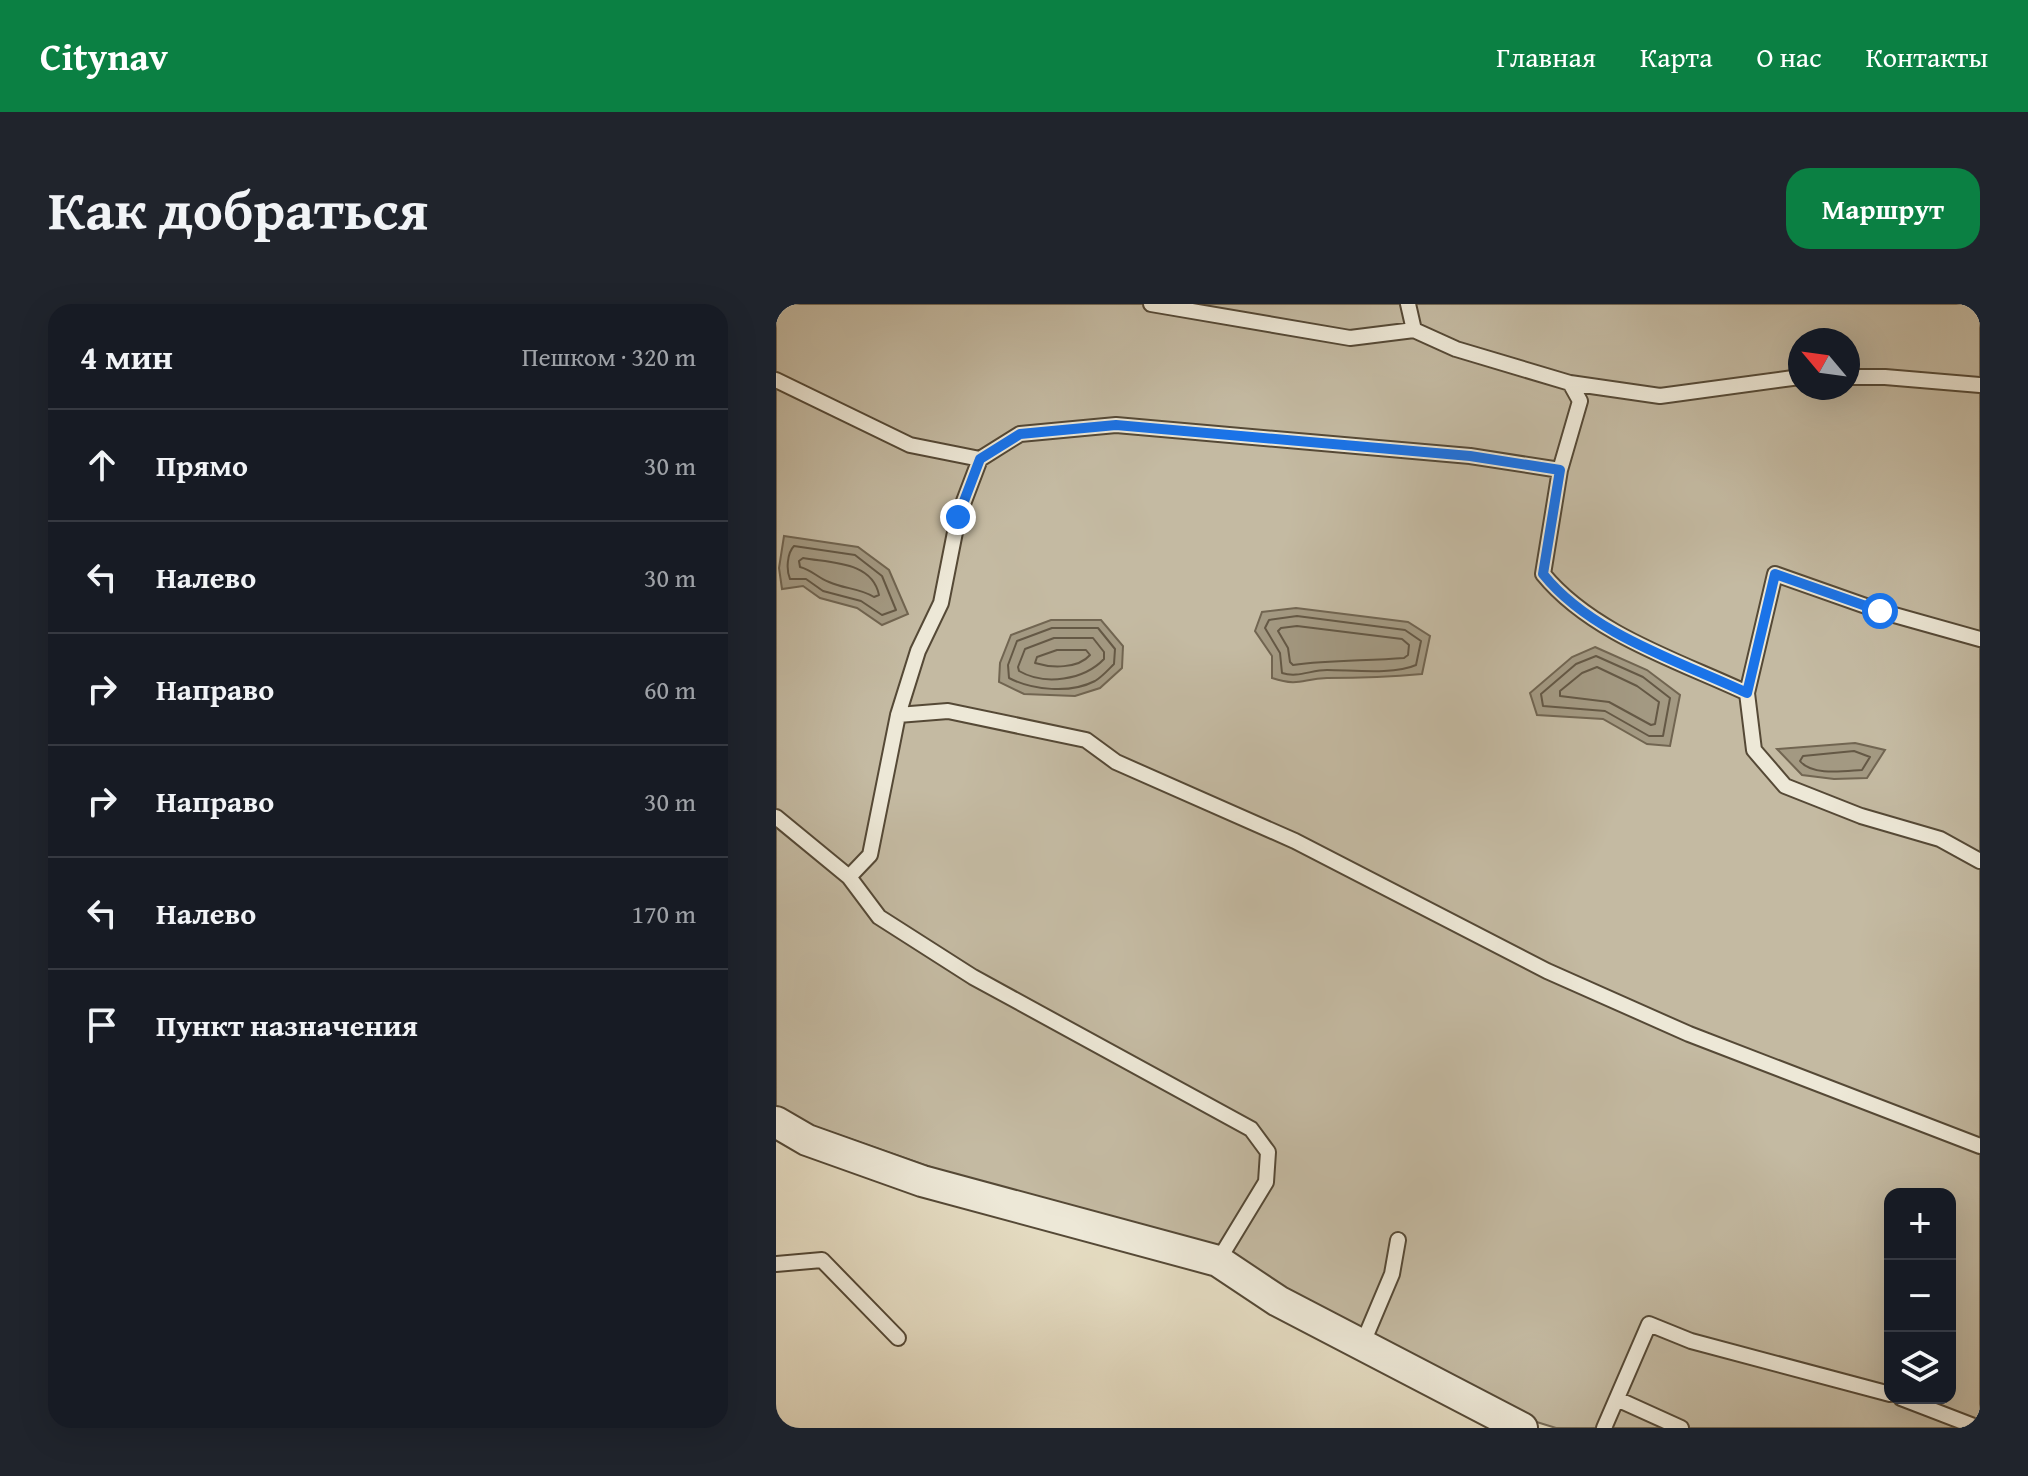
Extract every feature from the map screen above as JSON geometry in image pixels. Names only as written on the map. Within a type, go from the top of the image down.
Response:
[{"type":"street","points":[[776,1122],[807,1140],[922,1181],[1218,1261],[1278,1301],[1522,1428]]},
{"type":"lane","points":[[1151,304],[1350,338],[1414,330],[1456,349],[1570,383],[1660,396],[1788,379]]},
{"type":"lane","points":[[1408,304],[1414,330]]},
{"type":"lane","points":[[1860,377],[1980,385]]},
{"type":"lane","points":[[776,380],[910,445],[980,459]]},
{"type":"lane","points":[[1570,383],[1580,401],[1560,470],[1543,574],[1559,593],[1608,629],[1747,693]]},
{"type":"lane","points":[[849,877],[870,855],[898,715],[918,651],[941,603],[958,517],[980,459],[1020,434],[1116,425],[1455,454],[1560,470]]},
{"type":"lane","points":[[1980,639],[1880,611],[1775,574],[1747,693],[1754,750],[1785,786],[1861,816],[1940,839],[1980,861]]},
{"type":"lane","points":[[898,715],[948,711],[1086,740],[1116,762],[1295,841],[1547,971],[1689,1034],[1980,1146]]},
{"type":"lane","points":[[776,817],[849,877],[879,917],[973,977],[1251,1129],[1268,1152],[1266,1182],[1218,1261]]},
{"type":"lane","points":[[1362,1345],[1392,1274],[1398,1240]]},
{"type":"lane","points":[[776,1264],[822,1260],[898,1338]]},
{"type":"lane","points":[[1604,1428],[1649,1324],[1691,1341],[1884,1392]]},
{"type":"lane","points":[[1617,1399],[1681,1428]]},
{"type":"lane","points":[[1917,1404],[1979,1428]]},
{"type":"shaded area","points":[[776,304],[1980,304],[1980,1428],[1556,1428],[1527,1419],[1203,1252],[1002,1192],[776,1113]]},
{"type":"water","points":[[784,536],[858,547],[889,570],[908,614],[882,625],[857,608],[820,598],[803,586],[782,589],[779,568]]},
{"type":"water","points":[[1296,608],[1408,622],[1430,636],[1422,674],[1295,682],[1272,678],[1272,656],[1255,631],[1262,612]]},
{"type":"water","points":[[1051,620],[1101,620],[1123,646],[1122,668],[1100,688],[1075,696],[1024,694],[999,682],[1000,663],[1011,635]]},
{"type":"water","points":[[1595,647],[1647,670],[1680,695],[1670,746],[1647,744],[1603,719],[1537,715],[1530,693],[1572,657]]},
{"type":"water","points":[[1855,743],[1885,750],[1867,778],[1834,779],[1802,775],[1777,749]]},
{"type":"route","points":[[958,517],[980,459],[1020,434],[1116,425],[1470,456],[1560,470],[1543,574],[1559,593],[1608,629],[1747,693],[1775,574],[1880,611]]}]
